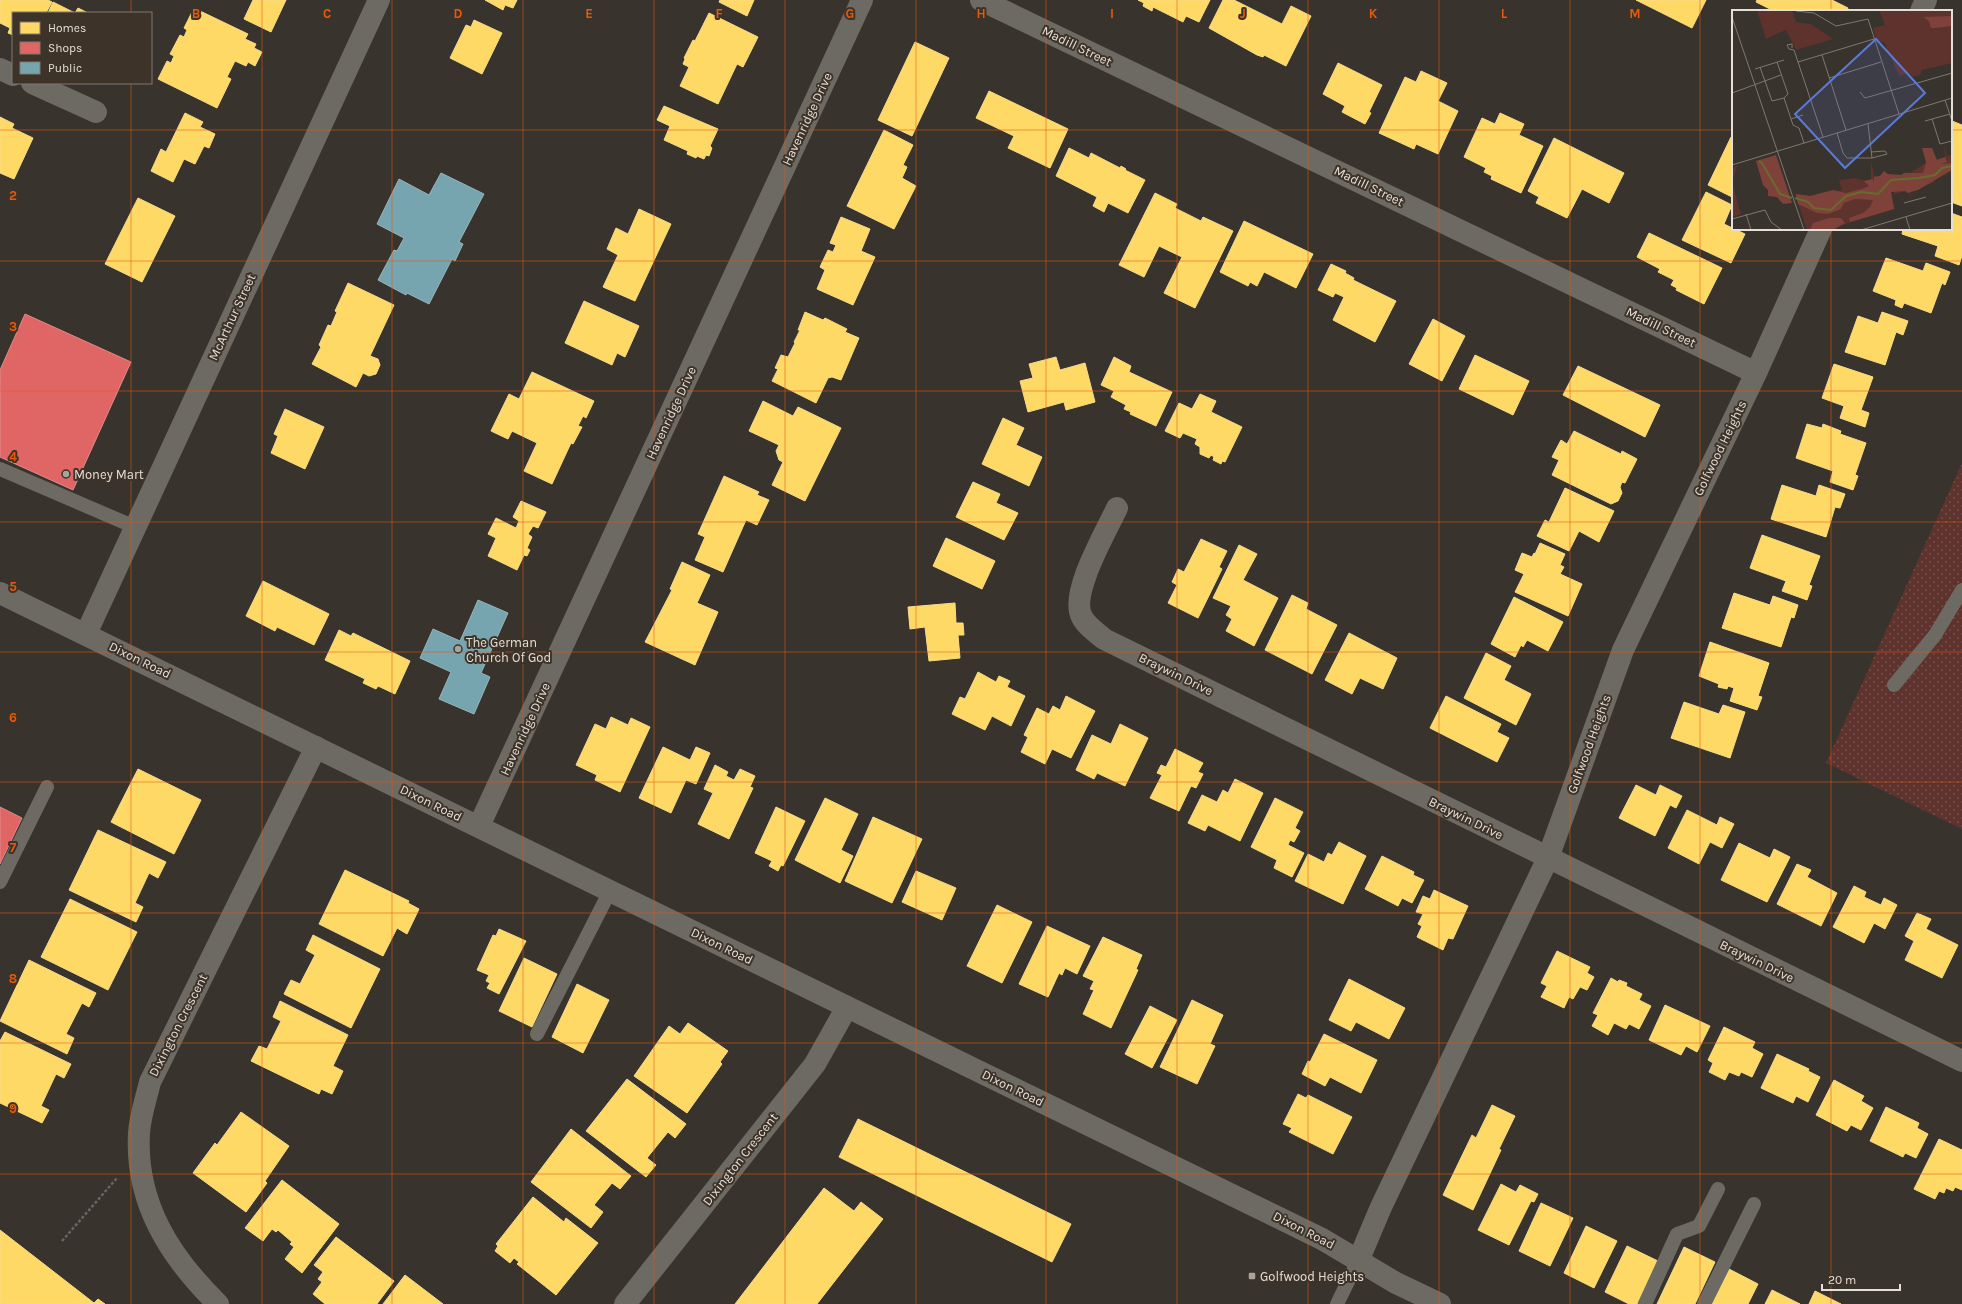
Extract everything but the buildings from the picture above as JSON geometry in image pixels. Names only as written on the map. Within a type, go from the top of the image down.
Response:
[{"type":"street","name":"McArthur Street","points":[[86,634],[379,0]]},
{"type":"street","name":"Havenridge Drive","points":[[479,826],[862,0]]},
{"type":"street","name":"Madill Street","points":[[981,0],[1756,373]]},
{"type":"street","points":[[1921,10],[1926,0]]},
{"type":"street","points":[[0,69],[12,74]]},
{"type":"street","points":[[34,84],[96,112]]},
{"type":"street","name":"Golfwood Heights","points":[[1359,1260],[1382,1207],[1548,858],[1623,650],[1756,373],[1822,230]]},
{"type":"street","name":"Braywin Drive","points":[[1117,508],[1082,584],[1078,601],[1081,614],[1089,626],[1104,639],[1962,1061]]},
{"type":"street","name":"Dixon Road","points":[[0,592],[1322,1239],[1396,1282],[1440,1304]]},
{"type":"street","name":"Dixington Crescent","points":[[218,1304],[202,1288],[166,1243],[148,1204],[139,1152],[139,1131],[150,1082],[316,747]]},
{"type":"street","name":"Dixington Crescent","points":[[625,1304],[815,1064],[847,1007]]},
{"type":"lane","points":[[0,469],[135,527]]},
{"type":"lane","points":[[1894,686],[1935,635],[1962,590]]},
{"type":"lane","points":[[0,882],[47,787]]},
{"type":"lane","points":[[537,1034],[610,891]]},
{"type":"lane","points":[[1645,1304],[1677,1234],[1699,1226],[1718,1189]]},
{"type":"lane","points":[[1704,1304],[1754,1204]]},
{"type":"lane","points":[[1337,1304],[1359,1260]]},
{"type":"path","points":[[62,1241],[139,1152]]},
{"type":"shaded area","points":[[1962,463],[1962,829],[1826,763]]},
{"type":"place","name":"Money Mart","points":[[66,474]]},
{"type":"place","name":"The German Church Of God","points":[[458,649]]},
{"type":"place","name":"Golfwood Heights","points":[[1252,1276]]}]
